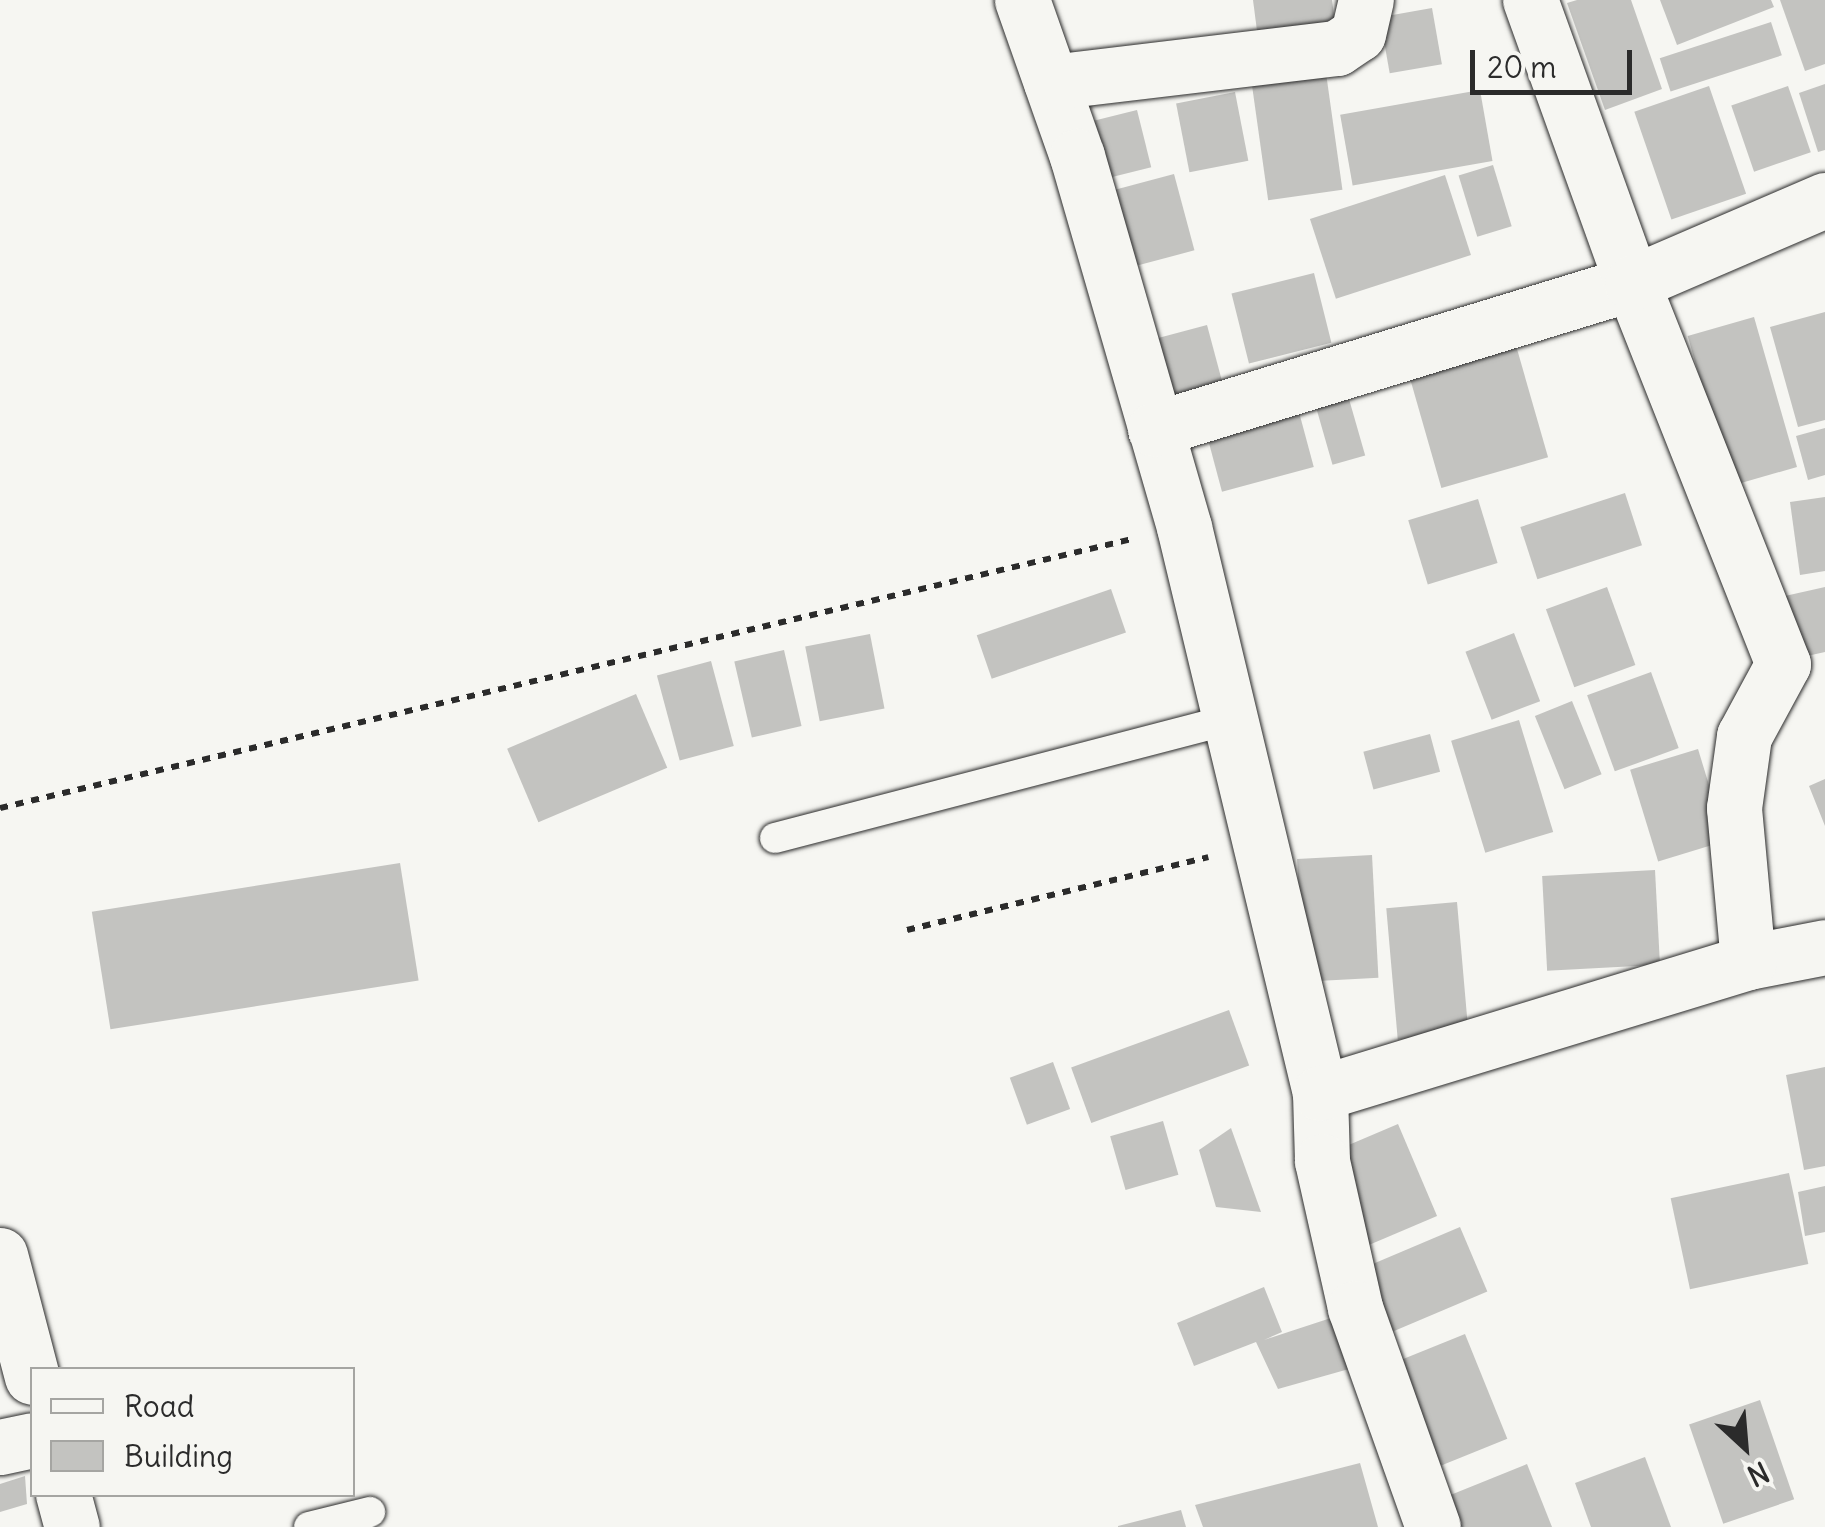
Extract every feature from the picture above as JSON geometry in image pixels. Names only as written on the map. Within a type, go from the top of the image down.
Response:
[{"type":"street","points":[[1022,0],[1051,82],[1184,527],[1235,718],[1320,1093],[1322,1161],[1356,1308],[1432,1527]]},
{"type":"street","points":[[1051,82],[1336,48],[1358,34],[1366,0]]},
{"type":"street","points":[[1530,0],[1632,283],[1804,664],[1744,736],[1734,808],[1748,962]]},
{"type":"street","points":[[1155,428],[1632,283],[1825,200]]},
{"type":"street","points":[[1320,1093],[1748,962],[1825,947]]},
{"type":"street","points":[[0,1255],[30,1369]]},
{"type":"street","points":[[0,1448],[30,1440]]},
{"type":"street","points":[[65,1497],[72,1527]]},
{"type":"lane","points":[[776,838],[1235,718]]},
{"type":"lane","points":[[309,1527],[370,1512]]},
{"type":"path","points":[[0,808],[1184,527]]},
{"type":"path","points":[[906,930],[1262,844]]},
{"type":"building","points":[[1253,0],[1332,0],[1338,45],[1260,54]]},
{"type":"building","points":[[1631,0],[1662,89],[1605,110],[1567,3]]},
{"type":"building","points":[[1660,0],[1771,0],[1774,7],[1677,45]]},
{"type":"building","points":[[1780,0],[1825,0],[1825,64],[1805,71]]},
{"type":"building","points":[[1432,8],[1442,64],[1390,73],[1380,17]]},
{"type":"building","points":[[1771,22],[1782,55],[1671,91],[1660,58]]},
{"type":"building","points":[[1326,73],[1342,190],[1268,200],[1252,83]]},
{"type":"building","points":[[1825,84],[1825,150],[1818,152],[1799,93]]},
{"type":"building","points":[[1709,86],[1746,194],[1671,220],[1634,112]]},
{"type":"building","points":[[1788,86],[1811,152],[1754,172],[1731,106]]},
{"type":"building","points":[[1480,90],[1493,161],[1353,186],[1340,115]]},
{"type":"building","points":[[1235,92],[1248,161],[1189,172],[1176,103]]},
{"type":"building","points":[[1137,110],[1151,167],[1094,182],[1080,124]]},
{"type":"building","points":[[1493,165],[1512,226],[1477,237],[1459,176]]},
{"type":"building","points":[[1174,174],[1194,250],[1133,267],[1112,191]]},
{"type":"building","points":[[1445,175],[1471,255],[1336,299],[1310,219]]},
{"type":"building","points":[[1314,273],[1331,343],[1249,363],[1232,294]]},
{"type":"building","points":[[1825,312],[1825,420],[1798,427],[1770,327]]},
{"type":"building","points":[[1754,317],[1797,467],[1731,486],[1688,336]]},
{"type":"building","points":[[1207,325],[1226,396],[1161,414],[1142,342]]},
{"type":"building","points":[[1515,342],[1548,457],[1441,488],[1408,373]]},
{"type":"building","points":[[1347,392],[1365,455],[1333,465],[1314,401]]},
{"type":"building","points":[[1299,412],[1314,467],[1222,492],[1207,437]]},
{"type":"building","points":[[1825,428],[1825,475],[1808,480],[1796,436]]},
{"type":"building","points":[[1625,493],[1642,545],[1537,579],[1520,527]]},
{"type":"building","points":[[1825,497],[1825,571],[1800,575],[1790,502]]},
{"type":"building","points":[[1478,499],[1498,563],[1428,584],[1408,520]]},
{"type":"building","points":[[1607,587],[1635,665],[1574,687],[1546,609]]},
{"type":"building","points":[[1825,587],[1825,652],[1798,658],[1785,596]]},
{"type":"building","points":[[1111,589],[1126,632],[992,679],[977,635]]},
{"type":"building","points":[[1514,633],[1540,701],[1492,720],[1465,652]]},
{"type":"building","points":[[870,634],[885,709],[820,721],[805,647]]},
{"type":"building","points":[[784,650],[802,726],[752,737],[734,661]]},
{"type":"building","points":[[711,661],[734,746],[680,760],[657,675]]},
{"type":"building","points":[[1651,672],[1679,748],[1615,771],[1587,695]]},
{"type":"building","points":[[636,694],[667,768],[538,822],[507,749]]},
{"type":"building","points":[[1572,701],[1602,774],[1565,789],[1535,716]]},
{"type":"building","points":[[1519,720],[1553,832],[1485,853],[1451,741]]},
{"type":"building","points":[[1430,734],[1440,772],[1373,790],[1363,752]]},
{"type":"building","points":[[1698,749],[1726,841],[1658,862],[1630,770]]},
{"type":"building","points":[[1825,779],[1825,826],[1809,786]]},
{"type":"building","points":[[1372,855],[1378,978],[1304,982],[1297,859]]},
{"type":"building","points":[[400,863],[419,981],[110,1029],[92,912]]},
{"type":"building","points":[[1655,870],[1660,965],[1547,971],[1542,876]]},
{"type":"building","points":[[1457,902],[1469,1033],[1398,1040],[1386,908]]},
{"type":"building","points":[[1229,1010],[1249,1065],[1091,1123],[1071,1067]]},
{"type":"building","points":[[1053,1062],[1070,1109],[1027,1125],[1010,1078]]},
{"type":"building","points":[[1825,1067],[1825,1166],[1804,1170],[1786,1075]]},
{"type":"building","points":[[1163,1121],[1178,1175],[1126,1190],[1110,1136]]},
{"type":"building","points":[[1398,1124],[1437,1216],[1367,1246],[1328,1154]]},
{"type":"building","points":[[1231,1128],[1261,1212],[1216,1207],[1199,1150]]},
{"type":"building","points":[[1789,1173],[1808,1264],[1690,1289],[1671,1198]]},
{"type":"building","points":[[1825,1186],[1825,1232],[1805,1236],[1798,1192]]},
{"type":"building","points":[[1460,1227],[1487,1291],[1387,1334],[1360,1270]]},
{"type":"building","points":[[1264,1287],[1282,1332],[1264,1340],[1340,1315],[1356,1367],[1278,1389],[1256,1342],[1194,1366],[1177,1323]]},
{"type":"building","points":[[1465,1334],[1507,1439],[1431,1469],[1389,1365]]},
{"type":"building","points":[[1760,1400],[1794,1499],[1723,1524],[1689,1424]]},
{"type":"building","points":[[1645,1457],[1671,1527],[1591,1527],[1575,1483]]},
{"type":"building","points":[[1360,1463],[1378,1527],[1203,1527],[1195,1505]]},
{"type":"building","points":[[1527,1464],[1552,1527],[1454,1527],[1443,1498]]},
{"type":"building","points":[[25,1476],[27,1504],[0,1512],[0,1484]]},
{"type":"building","points":[[1181,1510],[1186,1527],[1118,1527],[1118,1526]]}]
